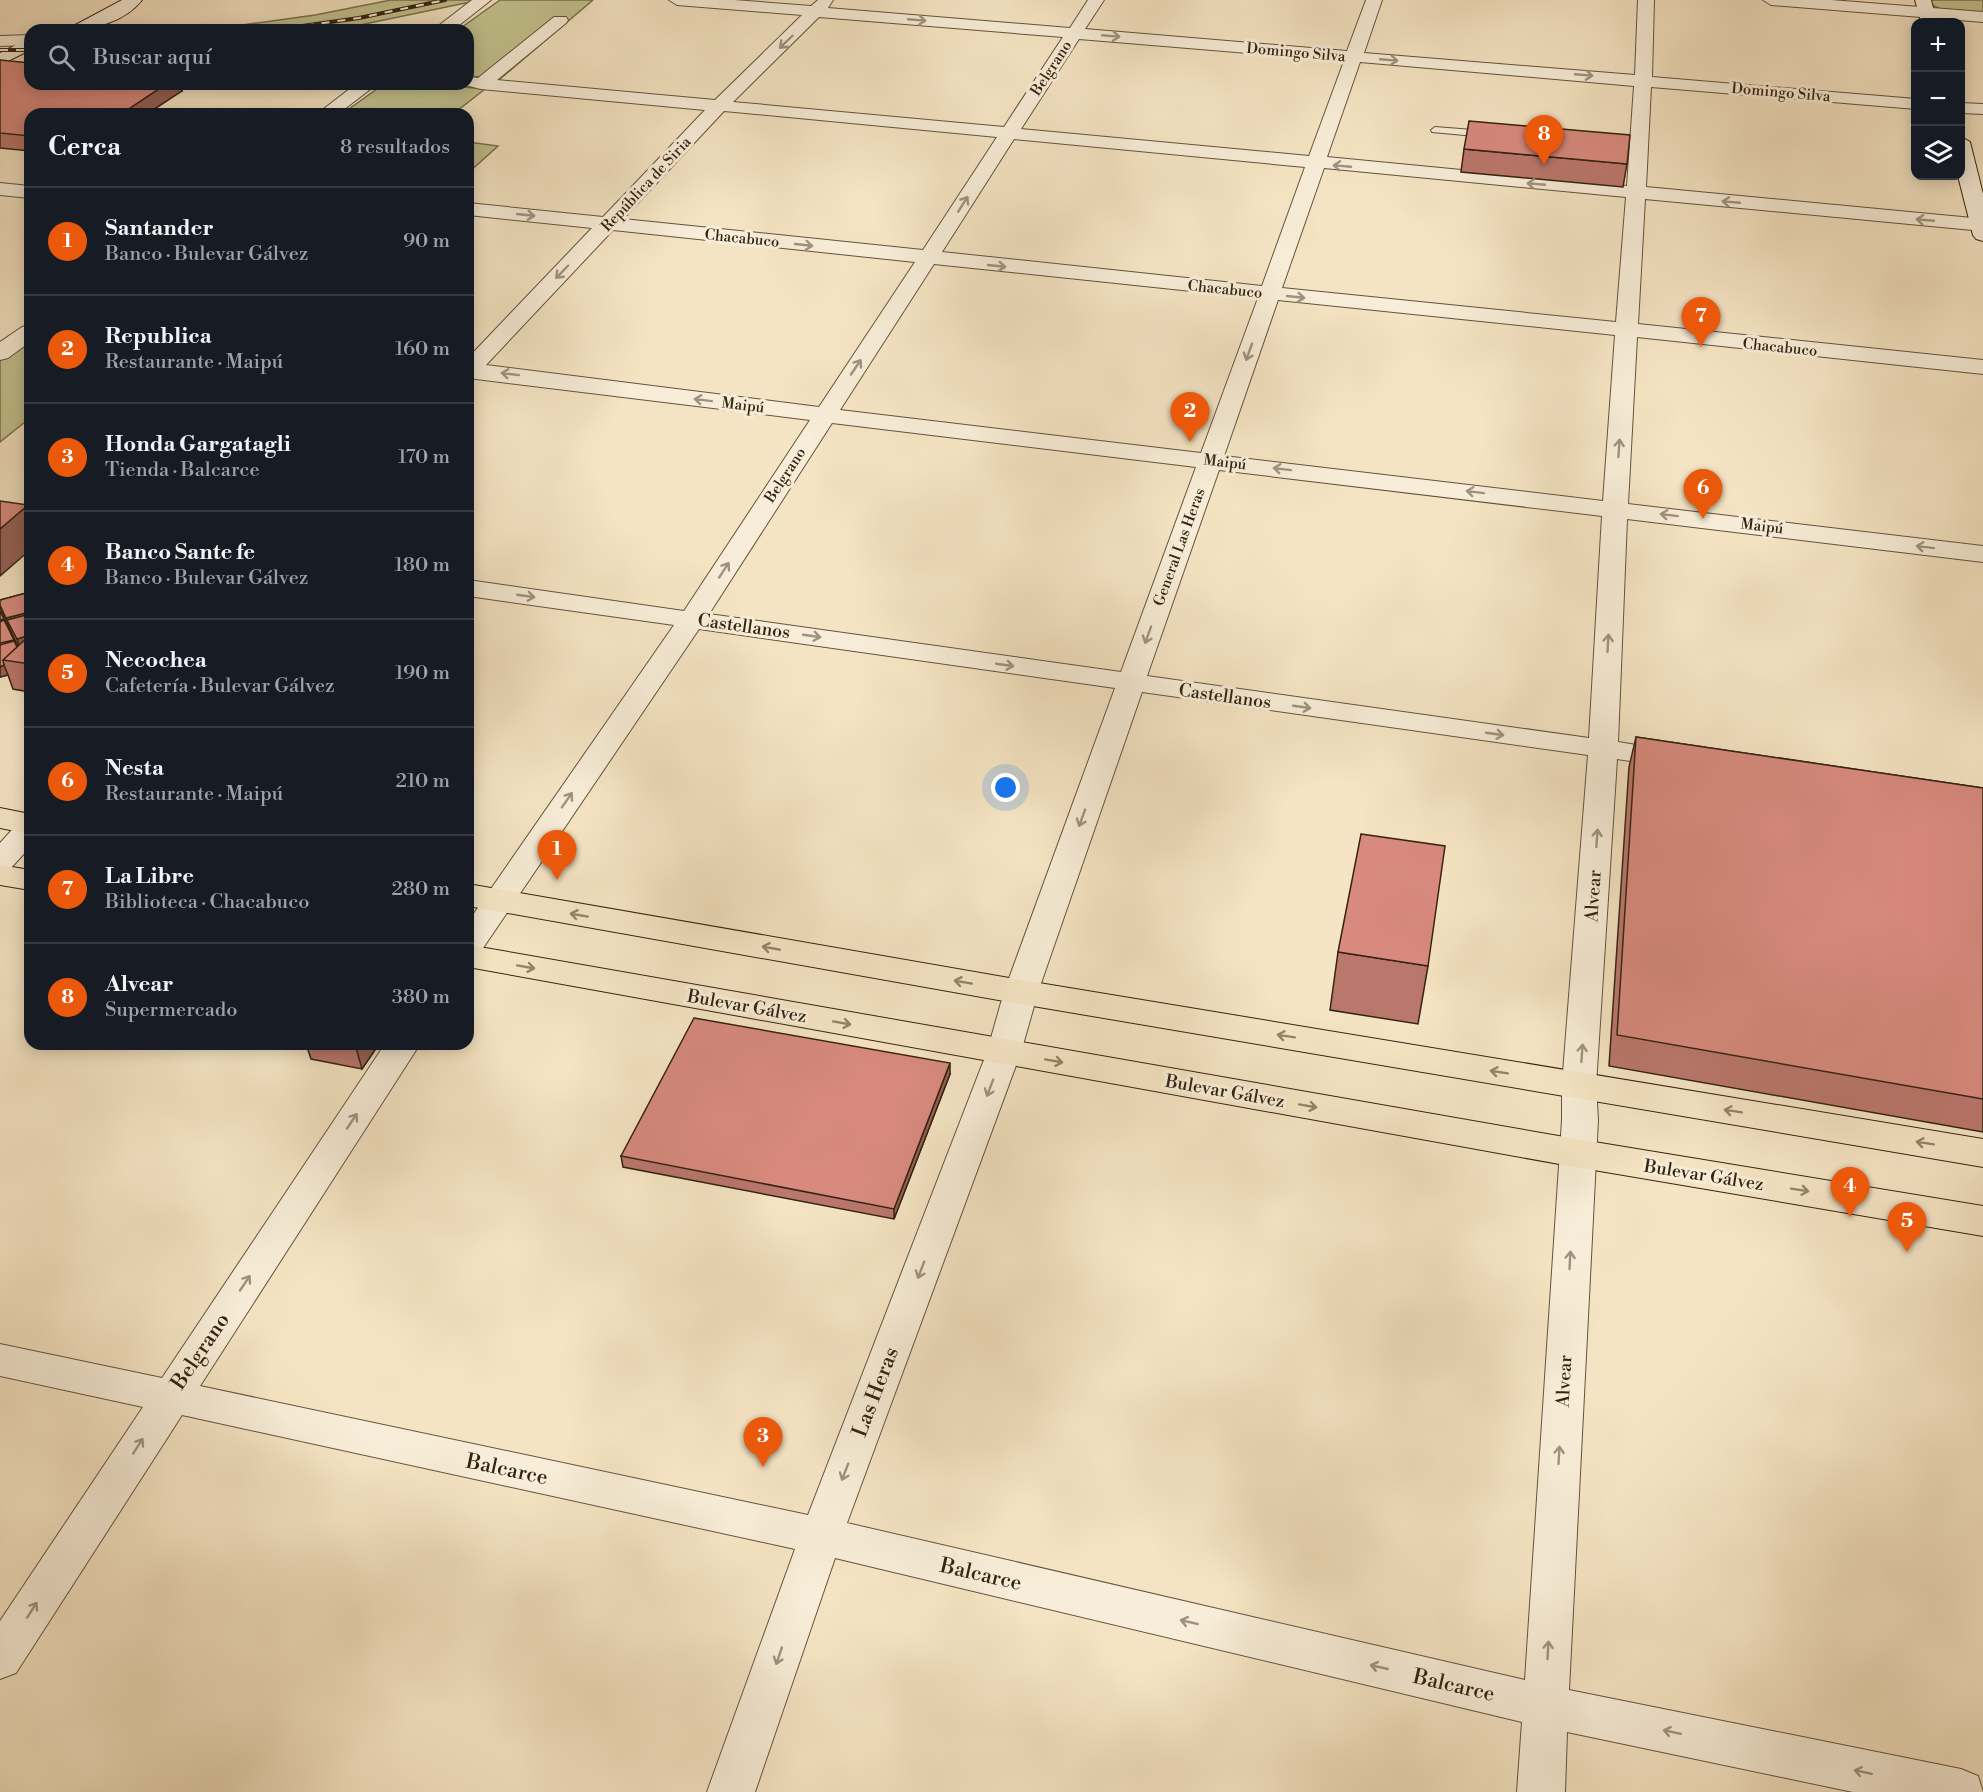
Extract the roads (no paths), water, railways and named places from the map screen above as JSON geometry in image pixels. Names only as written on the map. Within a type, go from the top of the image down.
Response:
[{"type":"main road","points":[[72,24],[102,0]]},
{"type":"main road","points":[[82,24],[104,19],[134,0]]},
{"type":"main road","points":[[450,24],[483,0]]},
{"type":"main road","points":[[0,60],[24,45]]},
{"type":"main road","points":[[334,108],[360,90]]},
{"type":"main road","points":[[1965,162],[1982,228]]},
{"type":"main road","points":[[0,189],[24,191]]},
{"type":"main road","points":[[0,353],[24,336]]},
{"type":"main road","points":[[0,818],[24,823]]},
{"type":"main road","points":[[0,875],[24,879]]},
{"type":"main road","points":[[483,897],[1021,992],[1983,1153]]},
{"type":"main road","name":"Bulevar Gálvez","points":[[474,957],[1576,1153],[1983,1221]]},
{"type":"street","name":"Domingo Silva","points":[[677,0],[822,6],[1074,33],[1911,104]]},
{"type":"street","name":"Belgrano","points":[[474,926],[483,897],[692,619],[1096,0]]},
{"type":"street","name":"General Las Heras","points":[[1021,992],[1374,0]]},
{"type":"street","name":"Alvear","points":[[1541,1792],[1576,1153],[1580,1120],[1579,1085],[1603,749],[1615,508],[1635,193],[1632,146],[1643,80],[1646,0]]},
{"type":"street","points":[[1771,0],[1983,17]]},
{"type":"street","name":"República de Siria","points":[[474,365],[718,107],[822,6]]},
{"type":"street","points":[[474,83],[560,20]]},
{"type":"street","points":[[0,41],[24,41]]},
{"type":"street","points":[[474,83],[1982,228]]},
{"type":"street","points":[[1965,108],[1983,110]]},
{"type":"street","name":"Chacabuco","points":[[474,210],[928,259],[1983,367]]},
{"type":"street","name":"Maipú","points":[[474,371],[824,415],[1615,508],[1983,554]]},
{"type":"street","name":"Castellanos","points":[[474,589],[1698,763]]},
{"type":"street","points":[[0,861],[24,835]]},
{"type":"street","name":"Las Heras","points":[[731,1792],[821,1536],[1004,1052],[1021,992]]},
{"type":"street","name":"Belgrano","points":[[0,1659],[399,1050]]},
{"type":"street","name":"Balcarce","points":[[0,1360],[821,1536],[1545,1706],[1961,1792]]},
{"type":"lane","points":[[1436,130],[1492,135]]},
{"type":"railway","points":[[316,24],[359,18],[445,0]]},
{"type":"railway","points":[[0,50],[24,50]]},
{"type":"place","name":"Alvear","points":[[1544,165]]},
{"type":"place","name":"La Libre","points":[[1701,347]]},
{"type":"place","name":"Republica","points":[[1190,442]]},
{"type":"place","name":"Nesta","points":[[1703,519]]},
{"type":"place","name":"Santander","points":[[557,880]]},
{"type":"place","name":"Banco Sante fe","points":[[1850,1217]]},
{"type":"place","name":"Necochea","points":[[1907,1252]]},
{"type":"place","name":"Honda Gargatagli","points":[[763,1467]]}]
